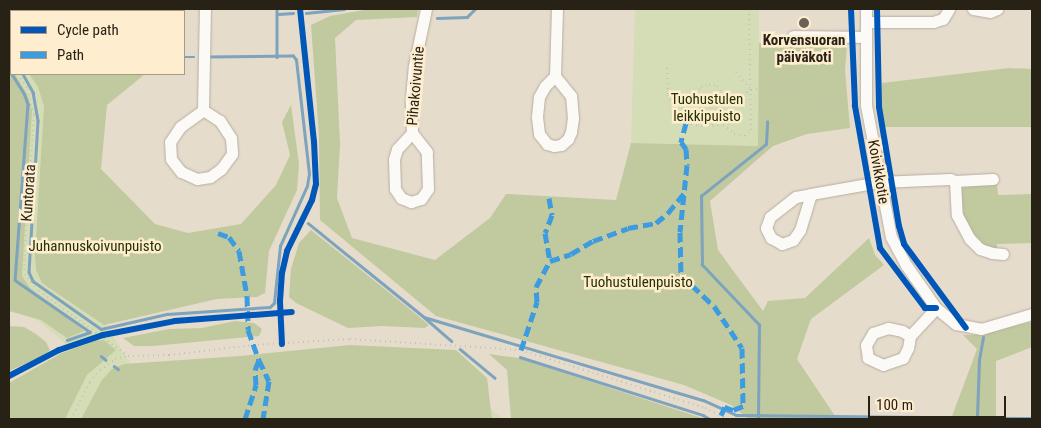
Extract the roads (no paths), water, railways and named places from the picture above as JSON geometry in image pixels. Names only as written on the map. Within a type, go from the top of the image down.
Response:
[{"type":"street","points":[[203,110],[205,9]]},
{"type":"street","name":"Pihakoivuntie","points":[[412,133],[397,149],[394,159],[395,188],[401,198],[411,202],[421,198],[428,190],[427,152],[412,133],[411,99],[414,66],[426,9]]},
{"type":"street","points":[[555,76],[545,86],[539,97],[537,117],[539,134],[547,144],[554,146],[561,145],[568,140],[573,118],[571,96],[555,76],[557,9]]},
{"type":"street","name":"Koivikkotie","points":[[866,9],[866,105],[891,238],[906,265],[936,308],[956,324],[981,329],[1032,314]]},
{"type":"street","points":[[866,22],[933,22],[943,19],[949,9]]},
{"type":"street","points":[[973,9],[990,12],[997,9]]},
{"type":"street","points":[[793,36],[865,37]]},
{"type":"street","points":[[203,110],[220,121],[232,138],[232,154],[222,169],[210,177],[197,179],[181,172],[171,159],[170,142],[180,127],[203,110]]},
{"type":"street","points":[[811,194],[800,230],[793,240],[782,244],[771,238],[766,228],[770,217],[796,196],[879,182],[993,179]]},
{"type":"street","points":[[955,180],[957,215],[962,226],[980,249],[1003,254]]},
{"type":"street","points":[[910,336],[936,308]]},
{"type":"waterway","points":[[277,9],[277,57]]},
{"type":"waterway","points":[[306,13],[344,9]]},
{"type":"waterway","points":[[437,18],[467,17],[475,9]]},
{"type":"waterway","points":[[278,14],[293,13]]},
{"type":"waterway","points":[[24,75],[33,92],[38,121],[29,272],[33,281],[101,329],[167,314],[270,307],[274,303],[280,246],[307,186],[309,174],[296,60],[293,56],[208,57]]},
{"type":"waterway","points":[[185,57],[194,57]]},
{"type":"waterway","points":[[13,75],[24,93],[28,104],[15,280],[90,332]]},
{"type":"waterway","points":[[758,419],[759,325],[702,265],[701,196],[766,144],[767,122]]},
{"type":"waterway","points":[[308,223],[424,317],[703,400],[736,415],[1032,418]]},
{"type":"waterway","points":[[425,318],[451,341]]},
{"type":"waterway","points":[[67,340],[90,332]]},
{"type":"waterway","points":[[977,417],[979,360],[983,337]]},
{"type":"waterway","points":[[460,349],[495,378]]},
{"type":"waterway","points":[[101,356],[106,360]]},
{"type":"waterway","points":[[520,357],[703,415],[710,419]]},
{"type":"waterway","points":[[114,366],[118,369]]},
{"type":"place","name":"Korvensuoran päiväkoti","points":[[804,23]]},
{"type":"park label","name":"Tuohustulen leikkipuisto","points":[[707,108]]},
{"type":"park label","name":"Juhannuskoivunpuisto","points":[[95,247]]},
{"type":"park label","name":"Tuohustulenpuisto","points":[[638,283]]}]
